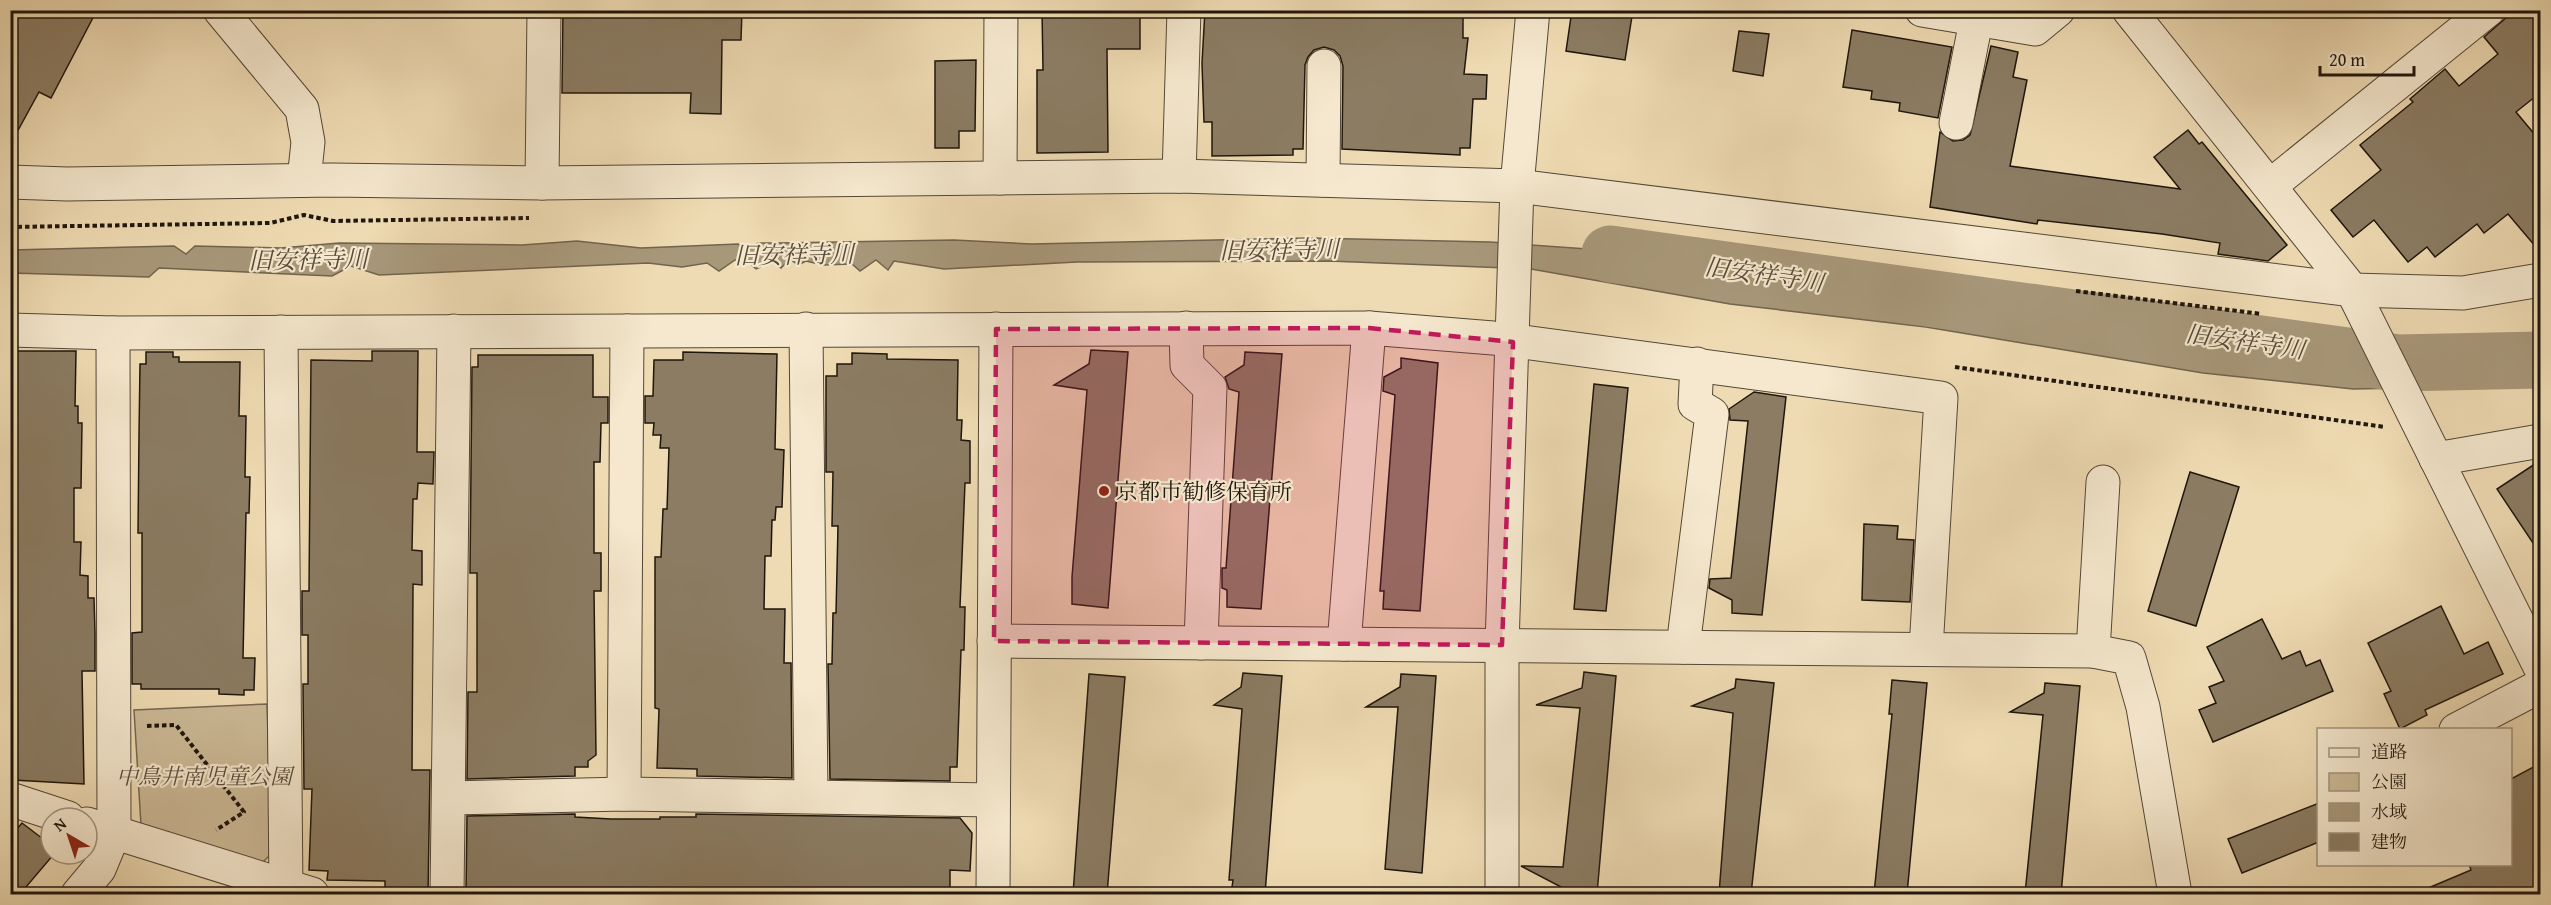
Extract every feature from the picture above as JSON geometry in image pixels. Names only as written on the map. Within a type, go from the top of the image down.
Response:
[{"type":"street","points":[[220,10],[302,109],[308,142],[304,180]]},
{"type":"street","points":[[542,183],[544,10]]},
{"type":"street","points":[[1000,178],[1001,10]]},
{"type":"street","points":[[1179,176],[1184,10]]},
{"type":"street","points":[[1502,894],[1502,645],[1517,186],[1533,10]]},
{"type":"street","points":[[1922,10],[1976,21],[2035,29],[2058,10]]},
{"type":"street","points":[[2129,10],[2352,290],[2541,667]]},
{"type":"street","points":[[2270,186],[2488,10]]},
{"type":"street","points":[[1956,123],[1976,21]]},
{"type":"street","points":[[1323,180],[1324,66]]},
{"type":"street","points":[[10,182],[67,184],[304,180],[542,183],[1179,176],[1517,186],[2352,290],[2463,293],[2541,280]]},
{"type":"street","points":[[993,894],[996,328]]},
{"type":"street","points":[[10,330],[113,333],[996,328],[1513,329],[1697,364],[1941,398],[1926,650]]},
{"type":"street","points":[[1186,328],[1187,365],[1210,388],[1201,643]]},
{"type":"street","points":[[1344,644],[1369,328]]},
{"type":"street","points":[[807,329],[811,796]]},
{"type":"street","points":[[447,894],[450,798],[454,331]]},
{"type":"street","points":[[624,794],[627,331]]},
{"type":"street","points":[[101,828],[295,892],[281,332]]},
{"type":"street","points":[[78,894],[99,869],[113,333]]},
{"type":"street","points":[[1683,647],[1712,414],[1695,404],[1697,364]]},
{"type":"street","points":[[2436,459],[2541,441]]},
{"type":"street","points":[[2093,651],[2103,482]]},
{"type":"street","points":[[994,641],[2093,651],[2129,658],[2143,707],[2175,894]]},
{"type":"street","points":[[2458,728],[2541,686]]},
{"type":"street","points":[[450,798],[624,794],[993,800]]},
{"type":"street","points":[[10,799],[39,808]]},
{"type":"path","points":[[10,227],[270,223],[304,215],[333,221],[537,218]]},
{"type":"path","points":[[2073,291],[2248,314],[2271,314]]},
{"type":"path","points":[[142,726],[176,725],[244,812],[179,854]]},
{"type":"highlighted area","points":[[1369,328],[1513,342],[1502,645],[994,641],[996,329]]},
{"type":"green space","name":"中鳥井南児童公園","points":[[267,704],[272,853],[260,865],[141,825],[134,710]]},
{"type":"water","points":[[1310,238],[1490,242],[1659,254],[1738,283],[1856,288],[1907,306],[2265,357],[2431,368],[2540,355],[2540,379],[2451,387],[2353,389],[2203,373],[1926,327],[1730,304],[1531,269],[1329,261],[1077,262],[944,269],[894,261],[888,270],[876,260],[860,271],[852,264],[823,265],[806,261],[798,265],[790,259],[781,268],[773,262],[756,269],[748,262],[735,260],[719,271],[707,263],[682,267],[648,263],[379,275],[351,266],[332,276],[159,268],[149,277],[11,273],[11,250],[174,246],[186,254],[195,246],[281,248],[339,243],[522,245],[577,241],[641,248],[738,244],[749,250],[758,243],[954,240],[1031,244]]},
{"type":"building","points":[[10,10],[97,10],[51,98],[39,92],[10,145]]},
{"type":"building","points":[[563,10],[742,10],[741,40],[722,40],[721,114],[690,113],[691,93],[562,93]]},
{"type":"building","points":[[1042,10],[1140,10],[1140,49],[1107,49],[1108,152],[1037,153],[1037,70],[1043,70]]},
{"type":"building","points":[[1205,10],[1463,10],[1463,38],[1468,38],[1464,74],[1487,75],[1486,99],[1473,99],[1470,148],[1460,148],[1460,155],[1342,149],[1343,66],[1340,56],[1334,50],[1324,47],[1314,50],[1305,65],[1303,149],[1293,149],[1293,155],[1212,156],[1212,122],[1204,122],[1202,63]]},
{"type":"building","points":[[1572,10],[1633,10],[1625,60],[1566,51]]},
{"type":"building","points":[[2515,10],[2541,10],[2541,92],[2516,112],[2541,142],[2541,253],[2508,214],[2484,233],[2477,224],[2435,257],[2427,247],[2408,262],[2374,220],[2353,237],[2331,210],[2381,170],[2360,145],[2413,102],[2410,99],[2445,69],[2459,86],[2498,54],[2484,37]]},
{"type":"building","points":[[1852,30],[1952,47],[1938,118],[1899,111],[1900,103],[1871,99],[1872,91],[1843,87]]},
{"type":"building","points":[[1739,31],[1769,34],[1763,76],[1733,71]]},
{"type":"building","points":[[1991,46],[2018,52],[2013,77],[2027,80],[2010,166],[2180,189],[2154,157],[2188,130],[2199,144],[2202,142],[2287,245],[2268,261],[2218,254],[2220,243],[2038,220],[2037,224],[1930,207],[1940,132],[1953,141],[1963,140],[1970,135]]},
{"type":"building","points":[[976,60],[975,131],[959,131],[959,148],[935,148],[935,61]]},
{"type":"building","points":[[1091,350],[1128,352],[1108,608],[1072,604],[1072,577],[1087,390],[1054,385],[1089,364]]},
{"type":"building","points":[[10,351],[76,351],[75,406],[78,406],[78,423],[82,423],[81,488],[74,488],[74,542],[81,542],[80,575],[88,576],[88,598],[94,598],[95,633],[95,671],[82,671],[84,784],[13,780],[13,768],[10,768]]},
{"type":"building","points":[[372,351],[418,351],[417,452],[434,452],[433,484],[418,483],[417,499],[413,499],[412,550],[422,551],[422,585],[413,584],[412,770],[430,770],[428,894],[385,894],[385,881],[327,880],[328,871],[309,870],[312,789],[304,789],[303,684],[308,684],[308,635],[302,635],[302,591],[309,591],[311,360],[372,361]]},
{"type":"building","points":[[146,352],[173,352],[173,357],[179,357],[179,362],[240,362],[239,416],[246,416],[245,477],[250,477],[249,513],[246,513],[243,658],[255,658],[254,690],[244,690],[244,695],[219,694],[219,689],[141,689],[141,684],[132,684],[132,633],[142,632],[142,533],[138,533],[140,364],[146,364]]},
{"type":"building","points":[[683,352],[777,354],[775,449],[784,450],[782,507],[776,507],[775,520],[772,520],[771,556],[765,556],[764,609],[785,609],[784,663],[791,663],[792,778],[697,776],[697,769],[657,768],[659,709],[655,708],[655,557],[661,557],[663,509],[667,509],[669,448],[660,448],[661,435],[653,435],[654,423],[645,423],[645,396],[653,396],[654,360],[683,360]]},
{"type":"building","points":[[1245,352],[1282,354],[1261,609],[1227,607],[1227,590],[1222,588],[1222,568],[1226,568],[1239,392],[1229,389],[1225,377],[1244,365]]},
{"type":"building","points":[[852,353],[887,354],[887,359],[958,360],[957,420],[962,420],[961,440],[970,441],[970,483],[965,483],[960,607],[965,607],[964,650],[961,650],[957,767],[950,767],[950,781],[830,779],[828,664],[832,664],[833,613],[836,613],[838,526],[832,526],[833,472],[826,472],[826,376],[837,376],[837,364],[852,364]]},
{"type":"building","points":[[478,355],[593,355],[593,397],[608,397],[608,423],[601,423],[600,462],[594,462],[594,553],[601,553],[601,591],[594,591],[596,755],[588,761],[588,767],[575,767],[575,776],[467,779],[468,692],[477,692],[477,573],[470,573],[472,367],[478,367]]},
{"type":"building","points":[[1401,358],[1438,363],[1420,611],[1383,609],[1384,591],[1380,591],[1395,395],[1383,391],[1384,377],[1401,368]]},
{"type":"building","points":[[1594,384],[1628,388],[1606,611],[1574,609]]},
{"type":"building","points":[[1754,392],[1786,397],[1762,615],[1732,613],[1732,600],[1709,588],[1710,579],[1731,578],[1748,421],[1730,420],[1729,409]]},
{"type":"building","points":[[2541,460],[2541,555],[2497,489]]},
{"type":"building","points":[[2190,472],[2239,487],[2196,626],[2148,611]]},
{"type":"building","points":[[1864,524],[1898,526],[1897,539],[1914,540],[1910,602],[1862,600]]},
{"type":"building","points":[[2441,606],[2464,654],[2488,642],[2503,674],[2425,710],[2427,715],[2400,728],[2384,694],[2391,691],[2368,643]]},
{"type":"building","points":[[2262,619],[2282,659],[2300,651],[2306,666],[2320,660],[2333,691],[2213,742],[2199,710],[2216,703],[2209,687],[2224,681],[2207,647]]},
{"type":"building","points":[[1584,672],[1616,676],[1597,894],[1563,894],[1563,888],[1521,866],[1563,867],[1580,708],[1536,705],[1582,688]]},
{"type":"building","points":[[1243,673],[1282,676],[1265,894],[1231,894],[1233,880],[1229,880],[1242,709],[1214,705],[1241,687]]},
{"type":"building","points":[[1089,674],[1125,677],[1107,894],[1073,894]]},
{"type":"building","points":[[1401,674],[1436,676],[1422,873],[1385,869],[1398,707],[1366,707],[1400,687]]},
{"type":"building","points":[[1736,679],[1774,683],[1751,894],[1719,894],[1733,713],[1692,706],[1735,688]]},
{"type":"building","points":[[1892,680],[1927,683],[1907,894],[1874,894],[1892,714],[1889,714]]},
{"type":"building","points":[[2045,683],[2080,686],[2061,894],[2025,894],[2043,715],[2010,712],[2044,693]]},
{"type":"building","points":[[2541,763],[2541,894],[2414,894],[2471,870],[2470,866],[2512,866],[2512,778]]},
{"type":"building","points":[[2317,804],[2317,843],[2242,873],[2228,839]]},
{"type":"building","points":[[575,814],[575,817],[611,819],[696,817],[696,814],[960,818],[972,833],[970,871],[950,870],[950,894],[466,894],[467,816]]},
{"type":"building","points":[[22,823],[39,836],[39,866],[44,866],[20,894],[10,894],[10,837]]},
{"type":"waterway","name":"旧安祥寺川","points":[[1610,254],[2398,363],[2540,360]]},
{"type":"place","name":"京都市勧修保育所","points":[[1104,491]]}]
